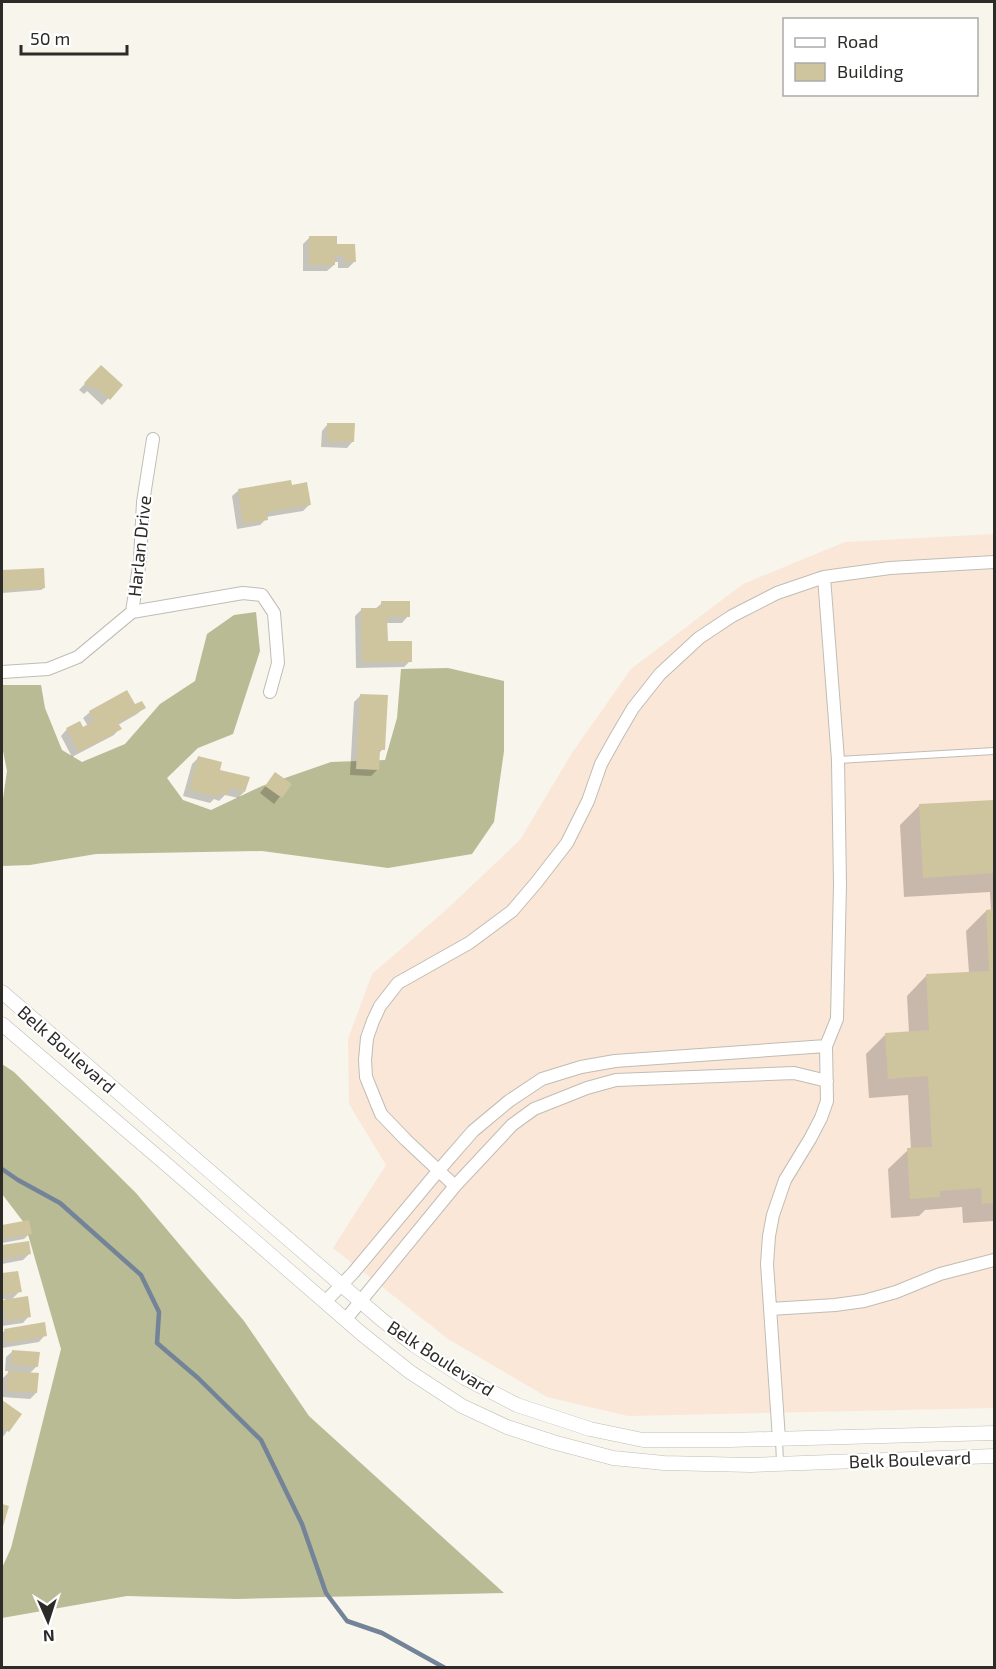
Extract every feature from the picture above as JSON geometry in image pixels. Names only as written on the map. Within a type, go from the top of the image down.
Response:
[{"type":"street","name":"Harlan Drive","points":[[2,672],[48,669],[78,657],[132,612],[140,560],[143,502],[153,439]]},
{"type":"street","points":[[455,1186],[381,1114],[366,1077],[364,1060],[367,1038],[380,1006],[398,983],[468,943],[512,911],[536,883],[567,843],[588,801],[601,764],[633,708],[660,674],[699,638],[732,616],[777,593],[824,577],[890,568],[994,562]]},
{"type":"street","points":[[779,1439],[767,1264],[769,1236],[772,1215],[785,1180],[821,1118],[827,1101],[826,1046],[837,1019],[840,884],[838,760],[824,577]]},
{"type":"street","points":[[132,612],[243,593],[262,595],[274,613],[278,663],[270,692]]},
{"type":"street","name":"Belk Boulevard","points":[[2,992],[361,1302],[414,1345],[465,1378],[517,1405],[590,1430],[643,1440],[779,1439],[994,1432]]},
{"type":"street","name":"Belk Boulevard","points":[[2,1024],[362,1334],[411,1372],[462,1406],[507,1427],[613,1458],[664,1463],[751,1465],[994,1456]]},
{"type":"street","points":[[325,1302],[353,1273],[473,1131],[509,1101],[542,1079],[581,1067],[615,1061],[826,1046]]},
{"type":"street","points":[[346,1319],[455,1186],[505,1133],[534,1109],[587,1088],[616,1080],[794,1073],[828,1081]]},
{"type":"street","points":[[770,1309],[864,1301],[896,1292],[940,1274],[994,1260]]},
{"type":"lane","points":[[838,760],[994,751]]},
{"type":"lane","points":[[779,1439],[780,1464]]},
{"type":"shaded area","points":[[994,534],[994,1408],[628,1416],[547,1397],[448,1339],[333,1248],[386,1165],[349,1104],[348,1039],[372,974],[445,911],[520,840],[572,753],[631,669],[743,584],[845,542]]},
{"type":"green space","points":[[256,612],[260,651],[233,734],[198,748],[167,778],[183,800],[211,810],[262,786],[331,762],[385,760],[397,718],[401,669],[448,668],[504,681],[504,751],[494,822],[472,854],[388,868],[262,851],[96,854],[30,865],[2,866],[2,805],[7,771],[2,746],[2,685],[41,685],[45,708],[62,750],[82,762],[125,744],[160,704],[195,681],[207,634],[234,615]]},
{"type":"green space","points":[[2,1064],[14,1072],[136,1193],[244,1321],[309,1416],[504,1593],[237,1599],[127,1596],[2,1618],[2,1568],[11,1548],[61,1349],[25,1224],[2,1194]]},
{"type":"building","points":[[309,236],[337,236],[337,244],[355,244],[356,262],[344,262],[344,256],[335,256],[335,265],[309,265]]},
{"type":"building","points":[[101,365],[123,385],[110,400],[94,386],[91,389],[84,383]]},
{"type":"building","points":[[327,423],[355,423],[354,442],[327,441]]},
{"type":"building","points":[[291,480],[292,485],[307,482],[311,505],[267,512],[268,520],[243,524],[238,489]]},
{"type":"building","points":[[44,568],[45,588],[2,591],[2,570]]},
{"type":"building","points":[[381,601],[410,601],[410,617],[387,617],[388,641],[412,641],[412,662],[362,662],[361,608],[381,608]]},
{"type":"building","points":[[127,690],[135,704],[142,701],[146,708],[118,723],[122,729],[79,752],[66,728],[80,721],[83,727],[94,721],[89,711]]},
{"type":"building","points":[[360,694],[388,695],[385,750],[380,750],[379,770],[356,769]]},
{"type":"building","points":[[198,756],[222,762],[220,770],[250,777],[245,792],[229,788],[227,795],[219,793],[218,797],[189,790]]},
{"type":"building","points":[[275,772],[292,784],[282,798],[265,786]]},
{"type":"building","points":[[994,800],[994,873],[923,878],[919,804]]},
{"type":"building","points":[[994,909],[994,1203],[982,1204],[981,1188],[940,1191],[940,1197],[910,1199],[907,1148],[932,1147],[928,1076],[888,1079],[885,1033],[929,1030],[926,974],[989,971],[986,910]]},
{"type":"building","points":[[29,1220],[32,1234],[2,1239],[2,1225]]},
{"type":"building","points":[[29,1241],[31,1254],[2,1259],[2,1245]]},
{"type":"building","points":[[18,1271],[22,1292],[2,1295],[2,1273]]},
{"type":"building","points":[[28,1296],[31,1317],[6,1321],[2,1300]]},
{"type":"building","points":[[45,1322],[47,1336],[6,1343],[4,1329]]},
{"type":"building","points":[[12,1350],[40,1352],[38,1367],[11,1365]]},
{"type":"building","points":[[8,1371],[39,1373],[37,1393],[6,1391]]},
{"type":"building","points":[[2,1400],[22,1414],[9,1432],[2,1427]]},
{"type":"building","points":[[2,1504],[9,1506],[2,1530]]},
{"type":"waterway","points":[[2,1169],[60,1203],[141,1275],[159,1312],[157,1343],[198,1378],[261,1440],[302,1524],[326,1593],[347,1621],[382,1633],[445,1668]]}]
